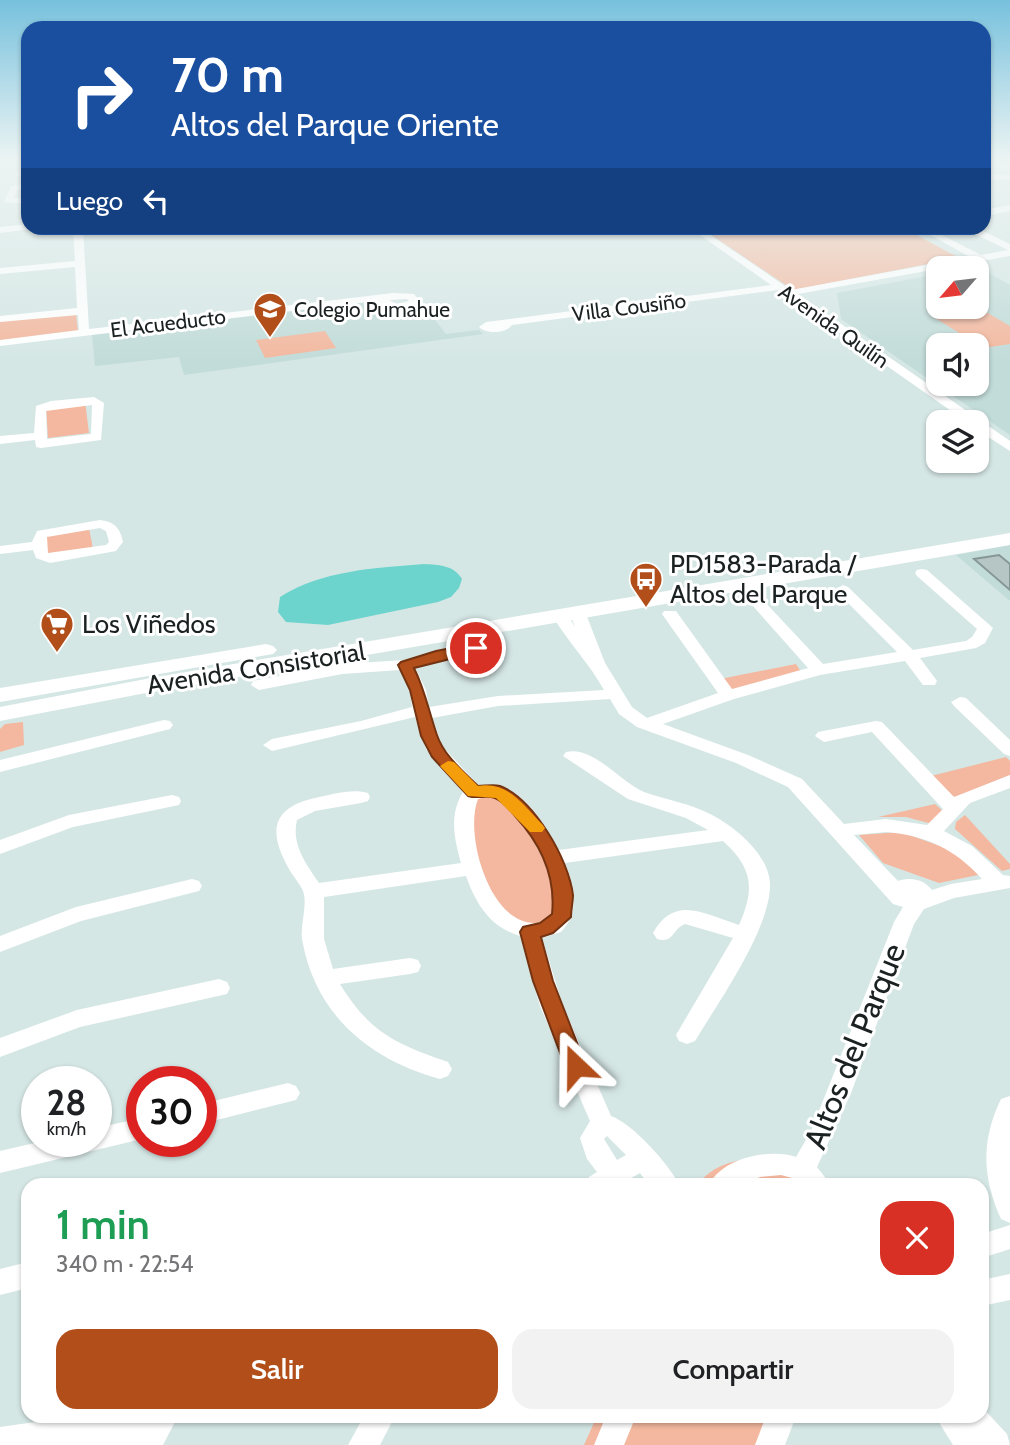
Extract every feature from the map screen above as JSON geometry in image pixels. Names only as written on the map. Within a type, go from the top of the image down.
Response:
[{"type":"main road","name":"Avenida Consistorial","points":[[0,695],[391,637],[898,552],[1010,528]]},
{"type":"main road","name":"Avenida Consistorial","points":[[898,552],[1010,539]]},
{"type":"main road","name":"Avenida Consistorial","points":[[0,714],[391,637],[569,615],[841,562]]},
{"type":"street","points":[[0,230],[21,228]]},
{"type":"street","points":[[78,235],[84,332]]},
{"type":"street","name":"Avenida Quilín","points":[[705,235],[959,410]]},
{"type":"street","points":[[939,235],[975,256]]},
{"type":"street","points":[[982,235],[1007,254]]},
{"type":"street","name":"Villa Cousiño","points":[[989,257],[1007,254]]},
{"type":"street","points":[[0,271],[79,264]]},
{"type":"street","name":"Villa Cousiño","points":[[508,322],[749,291],[818,289],[926,269]]},
{"type":"street","points":[[820,315],[839,285]]},
{"type":"street","points":[[818,289],[829,298]]},
{"type":"street","name":"El Acueducto","points":[[0,343],[377,298]]},
{"type":"street","points":[[0,319],[83,311]]},
{"type":"street","points":[[88,400],[98,403],[97,437],[44,444],[40,442],[40,436],[40,410],[44,407],[88,400]]},
{"type":"street","name":"Avenida Quilín","points":[[989,432],[1010,447]]},
{"type":"street","points":[[0,440],[40,436]]},
{"type":"street","points":[[100,524],[113,528],[116,541],[111,548],[100,551],[50,559],[41,555],[38,545],[43,534],[100,524]]},
{"type":"street","points":[[0,550],[38,545]]},
{"type":"street","points":[[646,724],[729,695],[819,670],[970,646],[984,633],[985,628],[922,573]]},
{"type":"street","points":[[843,590],[909,656],[929,681]]},
{"type":"street","points":[[758,603],[819,670]]},
{"type":"street","points":[[670,614],[729,695]]},
{"type":"street","points":[[569,615],[579,646],[597,663],[625,710],[646,724],[753,764],[795,783],[879,872],[910,899],[1004,883]]},
{"type":"street","points":[[259,685],[342,669],[406,665],[441,654],[488,645]]},
{"type":"street","points":[[406,665],[418,690],[422,712],[435,749],[474,792]]},
{"type":"street","points":[[272,744],[422,712],[498,701],[615,694]]},
{"type":"street","points":[[960,702],[1010,750]]},
{"type":"street","points":[[0,766],[164,726]]},
{"type":"street","points":[[824,736],[876,726],[953,807]]},
{"type":"street","points":[[572,756],[630,792],[700,817],[726,834],[747,855],[756,869],[760,883],[758,899],[744,934],[687,1035]]},
{"type":"street","points":[[931,833],[963,799],[1010,780]]},
{"type":"street","points":[[495,791],[509,799],[535,827],[553,858],[563,895],[561,917],[546,928],[530,932],[515,928],[501,918],[488,901],[473,868],[464,823],[466,803],[474,792],[495,791]]},
{"type":"street","points":[[360,797],[306,807],[294,812],[288,819],[286,829],[292,853],[313,891],[313,934],[326,978],[340,1005],[371,1038],[406,1060],[440,1069]]},
{"type":"street","points":[[0,847],[69,821],[172,801]]},
{"type":"street","points":[[839,831],[870,824],[902,824],[931,833],[966,850],[1004,883]]},
{"type":"street","points":[[553,858],[726,834]]},
{"type":"street","points":[[313,891],[473,868]]},
{"type":"street","points":[[0,944],[76,915],[192,886]]},
{"type":"street","name":"Altos del Parque","points":[[734,1178],[752,1168],[781,1164],[810,1177],[821,1136],[910,899]]},
{"type":"street","points":[[664,933],[673,920],[684,916],[744,934]]},
{"type":"street","points":[[530,932],[537,964],[554,1013],[603,1124],[622,1132],[641,1159],[659,1178]]},
{"type":"street","points":[[326,978],[410,966]]},
{"type":"street","points":[[0,1048],[77,1019],[219,988]]},
{"type":"street","points":[[217,1110],[288,1093]]},
{"type":"street","points":[[1010,1106],[1004,1116],[998,1156],[1010,1211]]},
{"type":"street","points":[[603,1124],[596,1129],[592,1139],[609,1178]]},
{"type":"street","points":[[0,1162],[21,1157]]},
{"type":"street","points":[[616,1178],[641,1159]]},
{"type":"street","points":[[989,1244],[1010,1237]]},
{"type":"street","points":[[0,1282],[21,1277]]},
{"type":"street","points":[[989,1292],[1010,1287]]},
{"type":"street","points":[[363,1445],[376,1423]]},
{"type":"street","points":[[609,1445],[618,1423]]},
{"type":"street","points":[[770,1445],[778,1423]]},
{"type":"street","points":[[955,1423],[971,1445]]},
{"type":"street","points":[[976,1423],[996,1445]]},
{"type":"street","points":[[0,1442],[88,1429],[153,1432]]},
{"type":"shaded area","points":[[711,235],[917,235],[955,256],[926,256],[926,264],[793,290]]},
{"type":"shaded area","points":[[989,273],[1010,285],[1010,435],[989,421],[989,410],[974,410],[953,396],[989,396],[989,333],[926,333],[926,377],[841,319],[837,293],[926,276],[926,319],[989,319]]},
{"type":"shaded area","name":"Colegio Pumahue","points":[[377,301],[402,310],[425,307],[446,334],[479,330],[483,334],[184,375],[179,357],[95,366],[92,335]]},
{"type":"shaded area","points":[[76,313],[78,332],[0,341],[0,321]]},
{"type":"shaded area","points":[[989,314],[1010,326],[1010,344],[989,347],[989,333],[959,333],[937,319],[989,319]]},
{"type":"shaded area","points":[[325,331],[336,348],[265,358],[256,340]]},
{"type":"shaded area","points":[[85,401],[89,433],[48,438],[46,405]]},
{"type":"shaded area","points":[[89,528],[93,549],[44,557],[41,535]]},
{"type":"shaded area","points":[[1010,545],[1010,601],[956,555]]},
{"type":"shaded area","points":[[796,664],[801,672],[735,690],[727,689],[720,679]]},
{"type":"shaded area","points":[[23,722],[24,745],[0,752],[0,729],[5,724]]},
{"type":"shaded area","points":[[1006,757],[1010,761],[1010,775],[956,797],[947,795],[931,776]]},
{"type":"shaded area","points":[[479,795],[496,796],[519,821],[537,847],[550,877],[555,910],[542,922],[516,922],[493,896],[476,855],[471,812]]},
{"type":"shaded area","points":[[935,804],[944,812],[932,824],[906,817],[878,817]]},
{"type":"shaded area","points":[[965,815],[1010,864],[1010,869],[1002,871],[955,829],[956,822]]},
{"type":"shaded area","points":[[901,832],[954,851],[983,874],[939,883],[883,863],[859,835]]},
{"type":"shaded area","points":[[760,1157],[800,1178],[703,1178],[710,1172],[734,1162]]},
{"type":"shaded area","points":[[594,1423],[775,1423],[767,1445],[584,1445]]},
{"type":"water","points":[[424,564],[446,567],[459,574],[462,579],[459,588],[451,597],[328,625],[286,622],[278,612],[280,597],[313,581],[350,572]]},
{"type":"building","points":[[999,555],[1010,564],[1010,590],[974,559]]},
{"type":"slow traffic","points":[[448,766],[474,792],[490,790],[502,794],[517,806],[536,828]]},
{"type":"place","name":"Colegio Pumahue","points":[[270,339]]},
{"type":"place","name":"PD1583-Parada / Altos del Parque","points":[[646,609]]},
{"type":"place","name":"Los Viñedos","points":[[57,654]]},
{"type":"route","points":[[476,648],[441,654],[406,665],[418,690],[429,736],[440,757],[474,792],[495,791],[517,806],[535,827],[553,858],[563,895],[561,917],[553,925],[530,932],[537,964],[576,1066]]}]
